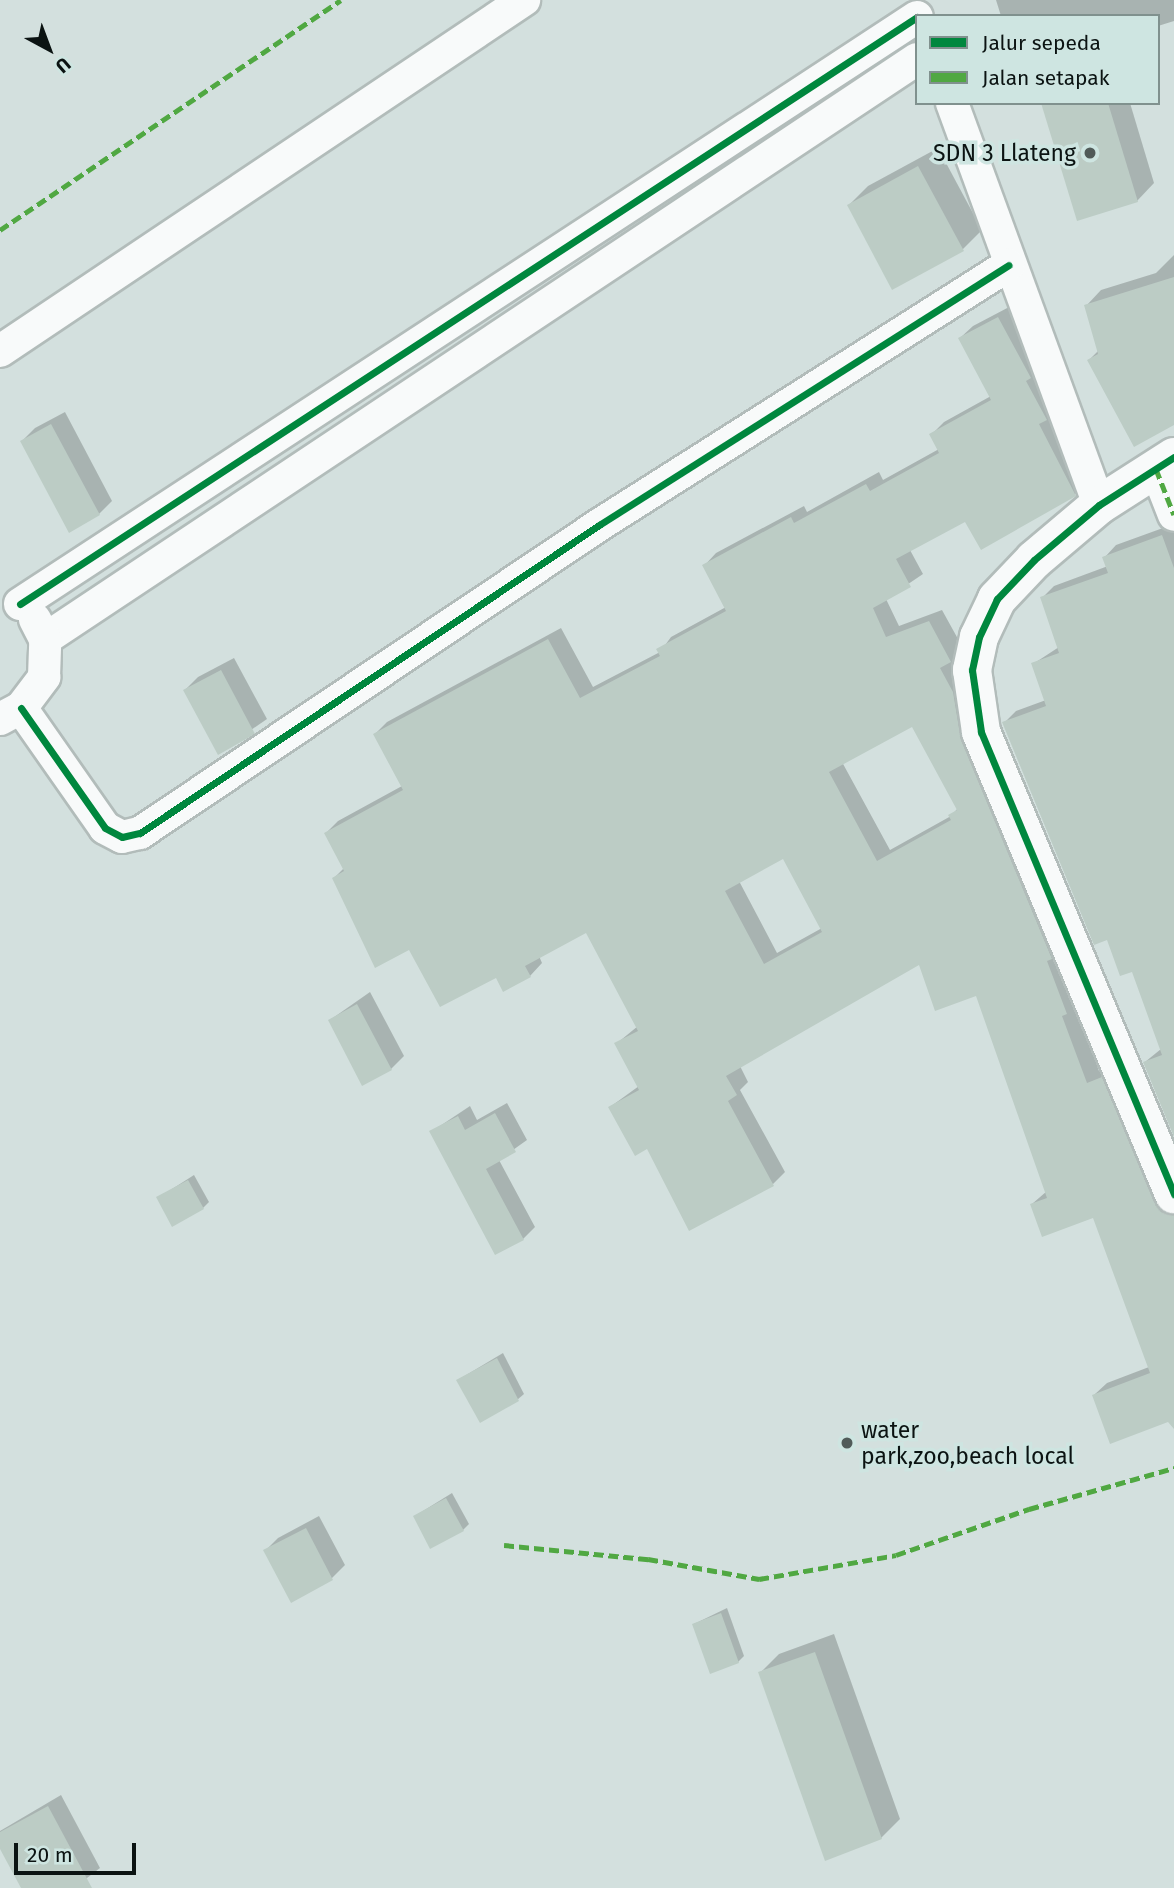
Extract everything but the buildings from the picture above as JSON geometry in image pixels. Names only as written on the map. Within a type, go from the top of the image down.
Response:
[{"type":"street","points":[[0,351],[524,0]]},
{"type":"street","points":[[915,16],[10,599],[35,619],[44,639],[44,677],[10,714],[105,828],[122,837],[140,833],[599,525],[1009,265]]},
{"type":"street","points":[[44,639],[915,60]]},
{"type":"street","points":[[953,105],[1099,505]]},
{"type":"street","points":[[1174,515],[1165,463],[1099,505],[1034,560],[997,599],[979,636],[972,670],[981,732],[1174,1194]]},
{"type":"marked path","points":[[0,230],[341,0]]},
{"type":"marked path","points":[[1156,469],[1174,515]]},
{"type":"marked path","points":[[504,1545],[648,1559],[759,1579],[896,1555],[1029,1509],[1174,1468]]},
{"type":"cycle path","points":[[20,604],[915,18]]},
{"type":"cycle path","points":[[21,708],[105,828],[122,837],[140,833],[599,525],[1009,265]]},
{"type":"cycle path","points":[[1174,457],[1099,505],[1034,560],[997,599],[979,637],[972,670],[981,732],[1174,1194]]},
{"type":"place","name":"SDN 3 Llateng","points":[[1090,153]]},
{"type":"place","name":"water park,zoo,beach local","points":[[847,1443]]}]
